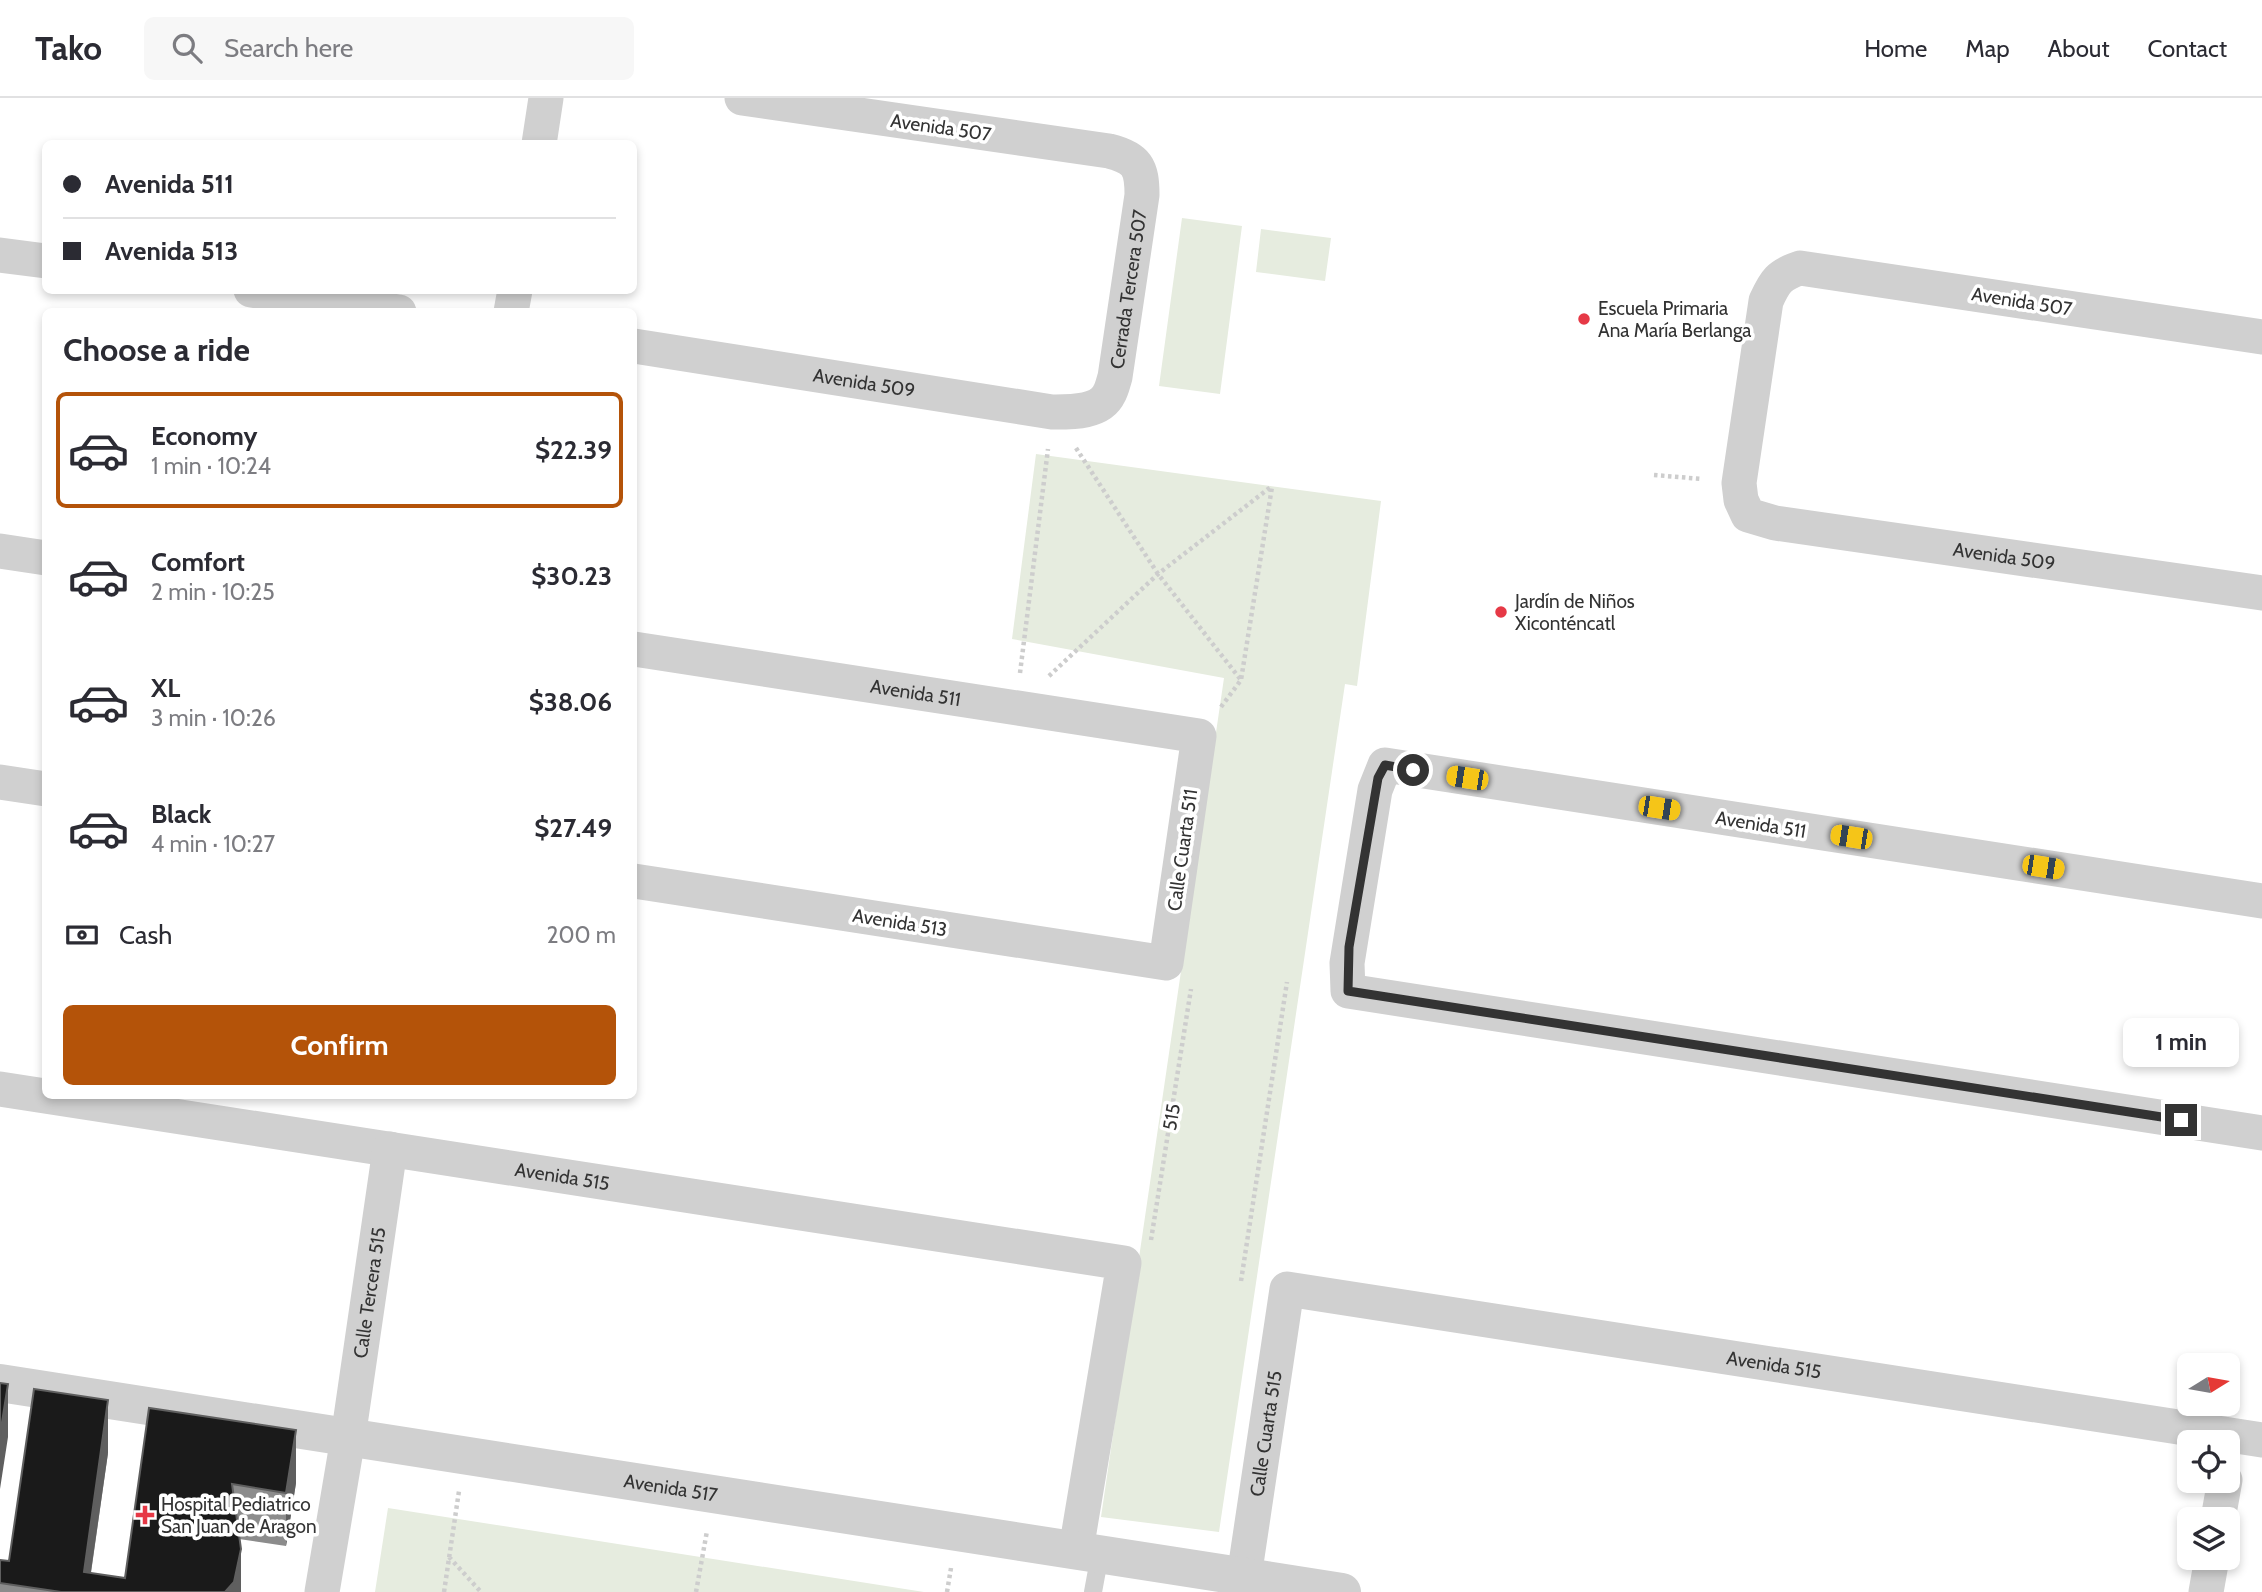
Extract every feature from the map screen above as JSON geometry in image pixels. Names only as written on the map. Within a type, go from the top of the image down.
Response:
[{"type":"street","points":[[540,140],[546,98]]},
{"type":"street","name":"Avenida 507","points":[[741,98],[1109,151],[1124,155],[1137,164]]},
{"type":"street","name":"Cerrada Tercera 507","points":[[1095,407],[1108,397],[1115,377],[1142,195],[1142,179],[1137,164]]},
{"type":"street","points":[[0,255],[42,260]]},
{"type":"street","name":"Avenida 507","points":[[1743,499],[1766,301],[1783,273],[1800,268],[1817,270],[2262,337]]},
{"type":"street","points":[[278,294],[372,308]]},
{"type":"street","name":"Avenida 509","points":[[637,346],[1052,412],[1074,412],[1095,407]]},
{"type":"street","name":"Avenida 509","points":[[1743,499],[1775,523],[2262,593]]},
{"type":"street","points":[[0,551],[42,557]]},
{"type":"street","name":"Avenida 511","points":[[637,649],[1199,736]]},
{"type":"street","name":"Calle Cuarta 511","points":[[1179,972],[1199,736]]},
{"type":"street","name":"Avenida 511","points":[[2262,901],[1385,765],[1375,790],[1349,947],[1348,991],[2262,1133]]},
{"type":"street","points":[[0,782],[42,788]]},
{"type":"street","name":"Avenida 513","points":[[637,882],[1179,972]]},
{"type":"street","name":"Avenida 515","points":[[0,1089],[42,1095]]},
{"type":"street","name":"Avenida 515","points":[[65,1099],[1136,1258]]},
{"type":"street","name":"Calle Tercera 515","points":[[322,1592],[348,1438],[390,1149]]},
{"type":"street","points":[[1088,1552],[1136,1258]]},
{"type":"street","name":"Avenida 515","points":[[1287,1289],[2241,1446]]},
{"type":"street","name":"Calle Cuarta 515","points":[[1244,1577],[1287,1289]]},
{"type":"street","name":"Avenida 517","points":[[0,1384],[1342,1592]]},
{"type":"street","points":[[2206,1592],[2210,1570]]},
{"type":"lane","points":[[1088,1552],[1093,1592]]},
{"type":"path","points":[[1015,708],[1158,574],[1272,486],[1241,680],[1158,574],[1052,412]]},
{"type":"path","points":[[1015,708],[1052,412]]},
{"type":"path","points":[[1654,475],[1743,499]]},
{"type":"path","name":"515","points":[[1136,1258],[1179,972]]},
{"type":"path","points":[[1241,1281],[1287,982]]},
{"type":"path","points":[[444,1592],[464,1455]]},
{"type":"path","points":[[696,1592],[713,1494]]},
{"type":"path","points":[[449,1557],[481,1592]]},
{"type":"shaded area","points":[[1182,218],[1242,226],[1220,394],[1159,386]]},
{"type":"shaded area","points":[[1261,229],[1331,238],[1325,281],[1256,272]]},
{"type":"shaded area","points":[[1036,454],[1381,501],[1357,686],[1345,684],[1219,1532],[1101,1517],[1224,678],[1012,639]]},
{"type":"shaded area","points":[[388,1508],[924,1592],[375,1592]]},
{"type":"building","points":[[0,1383],[8,1384],[0,1435]]},
{"type":"building","name":"Hospital Pediatrico San Juan de Aragon","points":[[34,1389],[108,1400],[84,1572],[125,1578],[149,1408],[296,1430],[286,1493],[232,1484],[241,1549],[234,1582],[225,1592],[61,1592],[0,1583],[0,1560],[9,1561]]},
{"type":"place","name":"Escuela Primaria Ana María Berlanga","points":[[1584,319]]},
{"type":"place","name":"Jardín de Niños Xiconténcatl","points":[[1501,612]]},
{"type":"place","name":"Hospital Pediatrico San Juan de Aragon","points":[[145,1515]]},
{"type":"route","points":[[1413,770],[1385,765],[1378,778],[1349,947],[1348,991],[2181,1120]]}]
